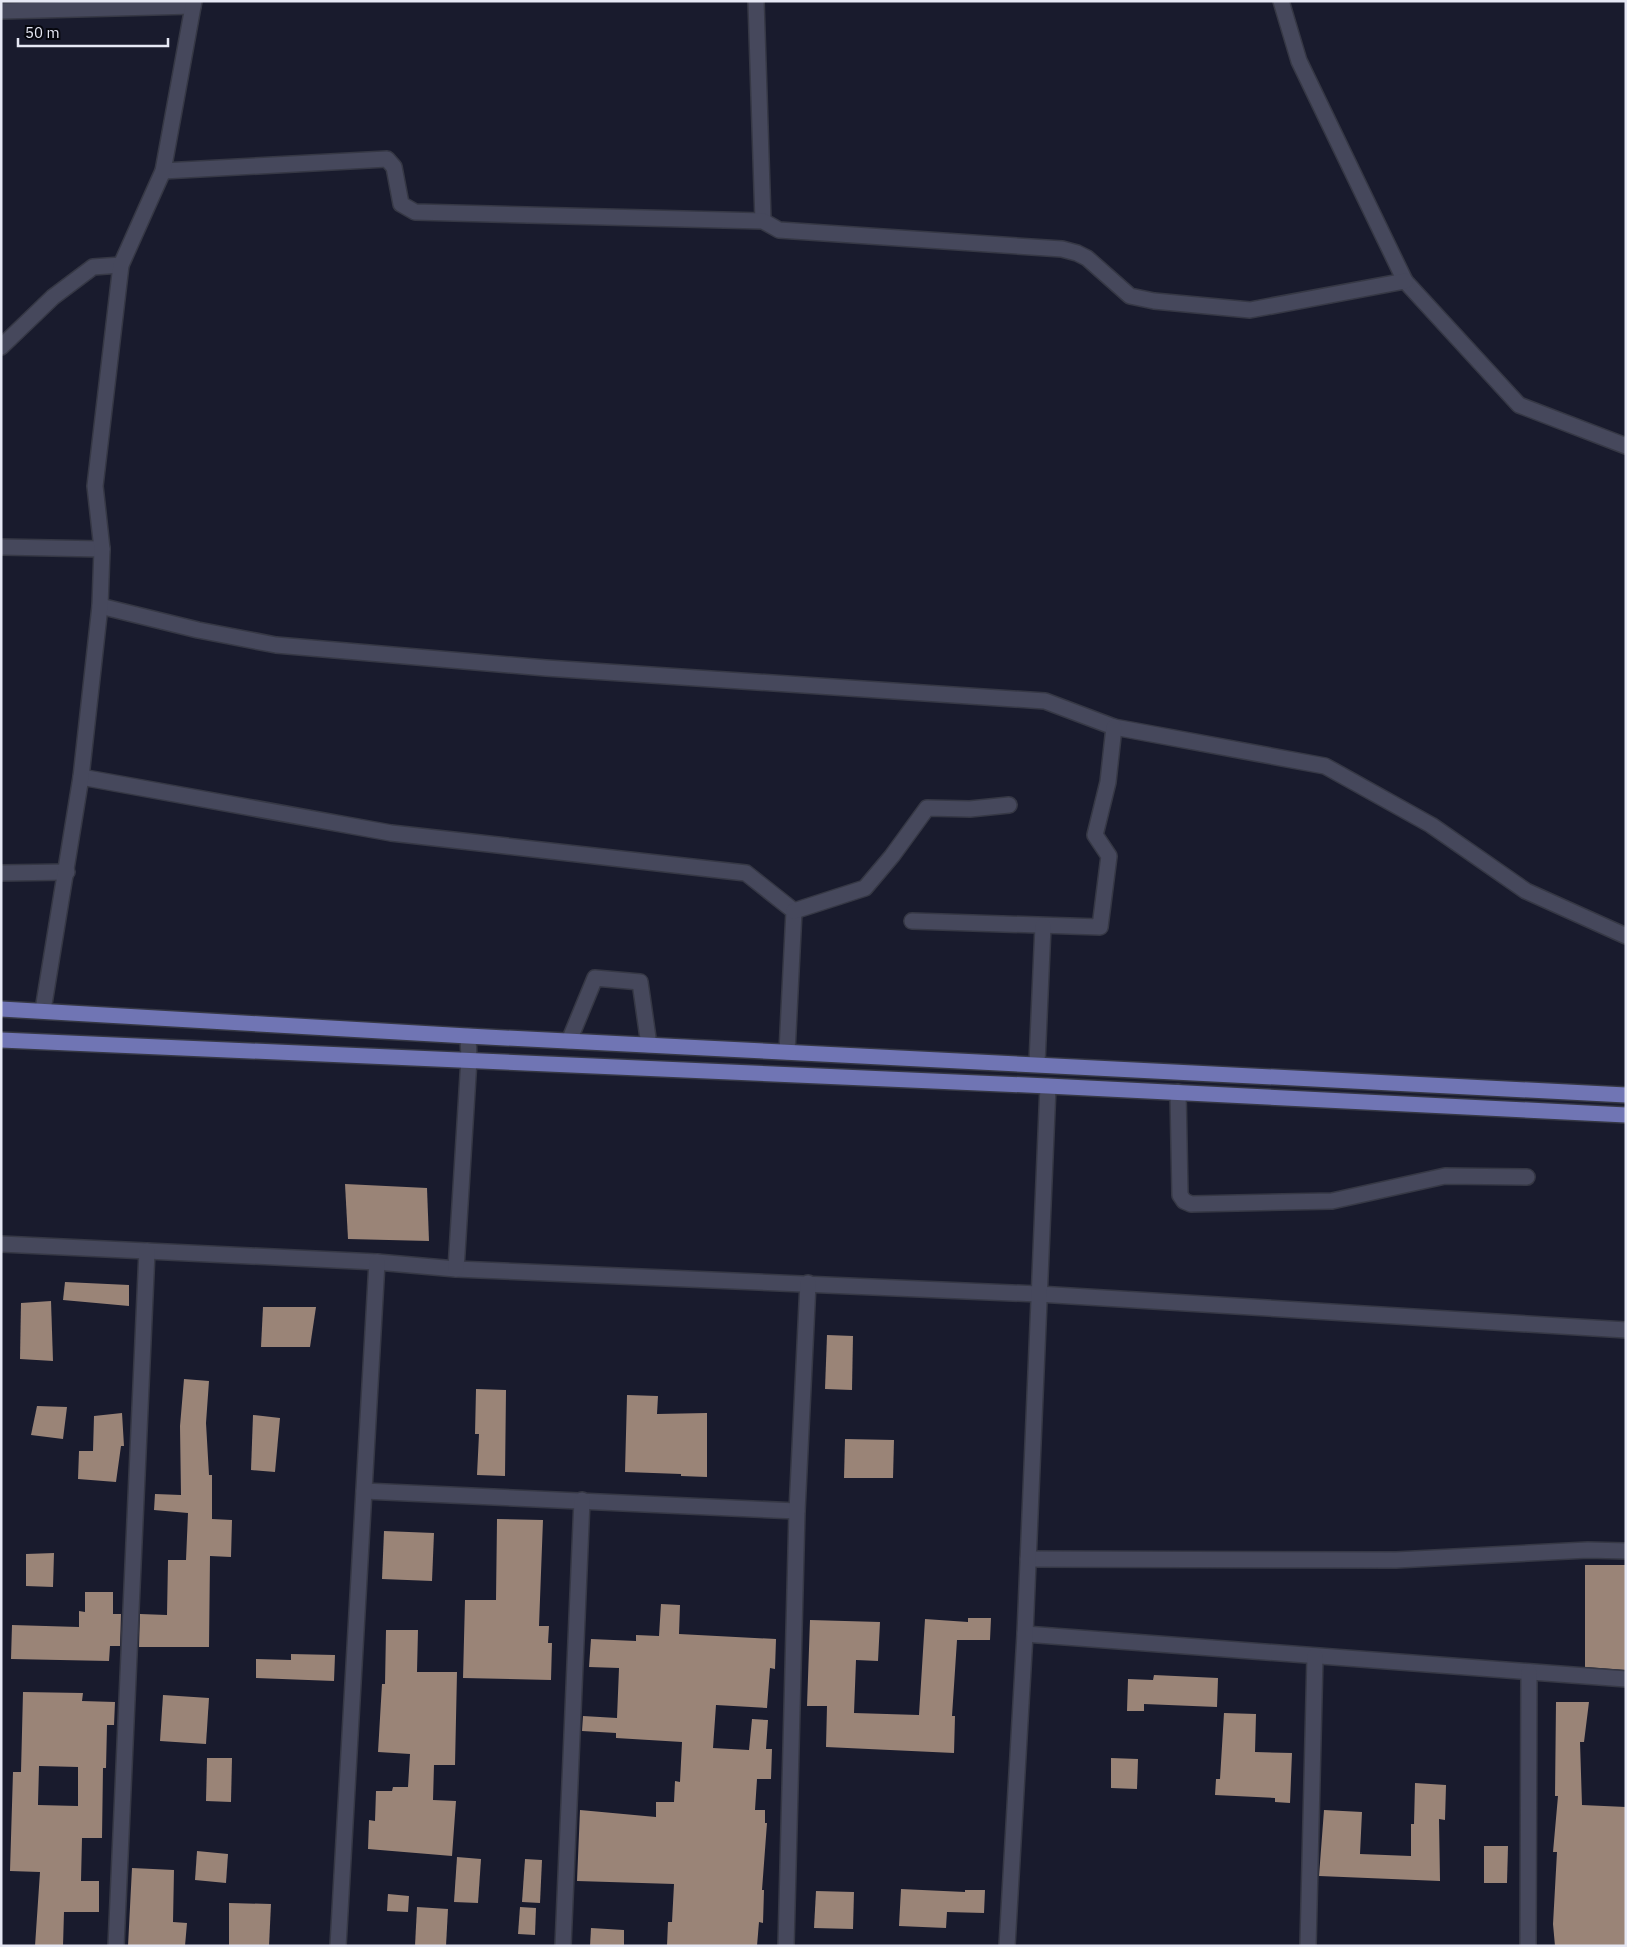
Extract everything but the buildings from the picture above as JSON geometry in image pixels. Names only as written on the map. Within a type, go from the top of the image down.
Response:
[{"type":"main road","points":[[1,1009],[468,1036],[1626,1095]]},
{"type":"main road","points":[[1,1040],[469,1059],[1626,1115]]},
{"type":"street","points":[[756,1],[763,221]]},
{"type":"street","points":[[1281,1],[1299,61],[1405,281],[1519,405],[1626,446]]},
{"type":"street","points":[[1,11],[194,4],[163,171],[121,265],[95,486],[102,549],[100,606],[81,777],[43,1010]]},
{"type":"street","points":[[163,171],[386,159],[394,168],[401,204],[415,212],[763,221],[779,230],[1062,249],[1077,252],[1087,258],[1130,296],[1154,301],[1250,310],[1405,281]]},
{"type":"street","points":[[2,346],[53,297],[93,266],[121,265]]},
{"type":"street","points":[[1,547],[102,549]]},
{"type":"street","points":[[100,606],[198,630],[276,645],[546,668],[1045,701],[1114,727],[1325,766],[1431,824],[1526,890],[1626,936]]},
{"type":"street","points":[[912,921],[1100,927],[1109,856],[1095,835],[1108,782],[1114,727]]},
{"type":"street","points":[[81,777],[391,833],[746,873],[794,911]]},
{"type":"street","points":[[794,911],[865,888],[892,856],[927,808],[970,809],[1009,805]]},
{"type":"street","points":[[1,873],[67,872]]},
{"type":"street","points":[[787,1052],[794,911]]},
{"type":"street","points":[[1037,1064],[1043,926]]},
{"type":"street","points":[[569,1041],[595,978],[640,982],[650,1045]]},
{"type":"street","points":[[456,1269],[469,1059],[468,1036]]},
{"type":"street","points":[[1007,1946],[1025,1634],[1048,1086]]},
{"type":"street","points":[[1178,1092],[1180,1195],[1184,1201],[1191,1204],[1332,1201],[1445,1176],[1527,1177]]},
{"type":"street","points":[[1,1244],[377,1262],[456,1269],[1038,1294],[1626,1330]]},
{"type":"street","points":[[116,1946],[147,1251]]},
{"type":"street","points":[[338,1946],[377,1262]]},
{"type":"street","points":[[786,1946],[797,1511],[808,1283]]},
{"type":"street","points":[[364,1491],[797,1511]]},
{"type":"street","points":[[563,1946],[582,1500]]},
{"type":"street","points":[[1028,1559],[1396,1560],[1588,1550],[1626,1550]]},
{"type":"street","points":[[1025,1634],[1626,1679]]},
{"type":"street","points":[[1308,1946],[1315,1656]]},
{"type":"street","points":[[1528,1946],[1529,1672]]}]
